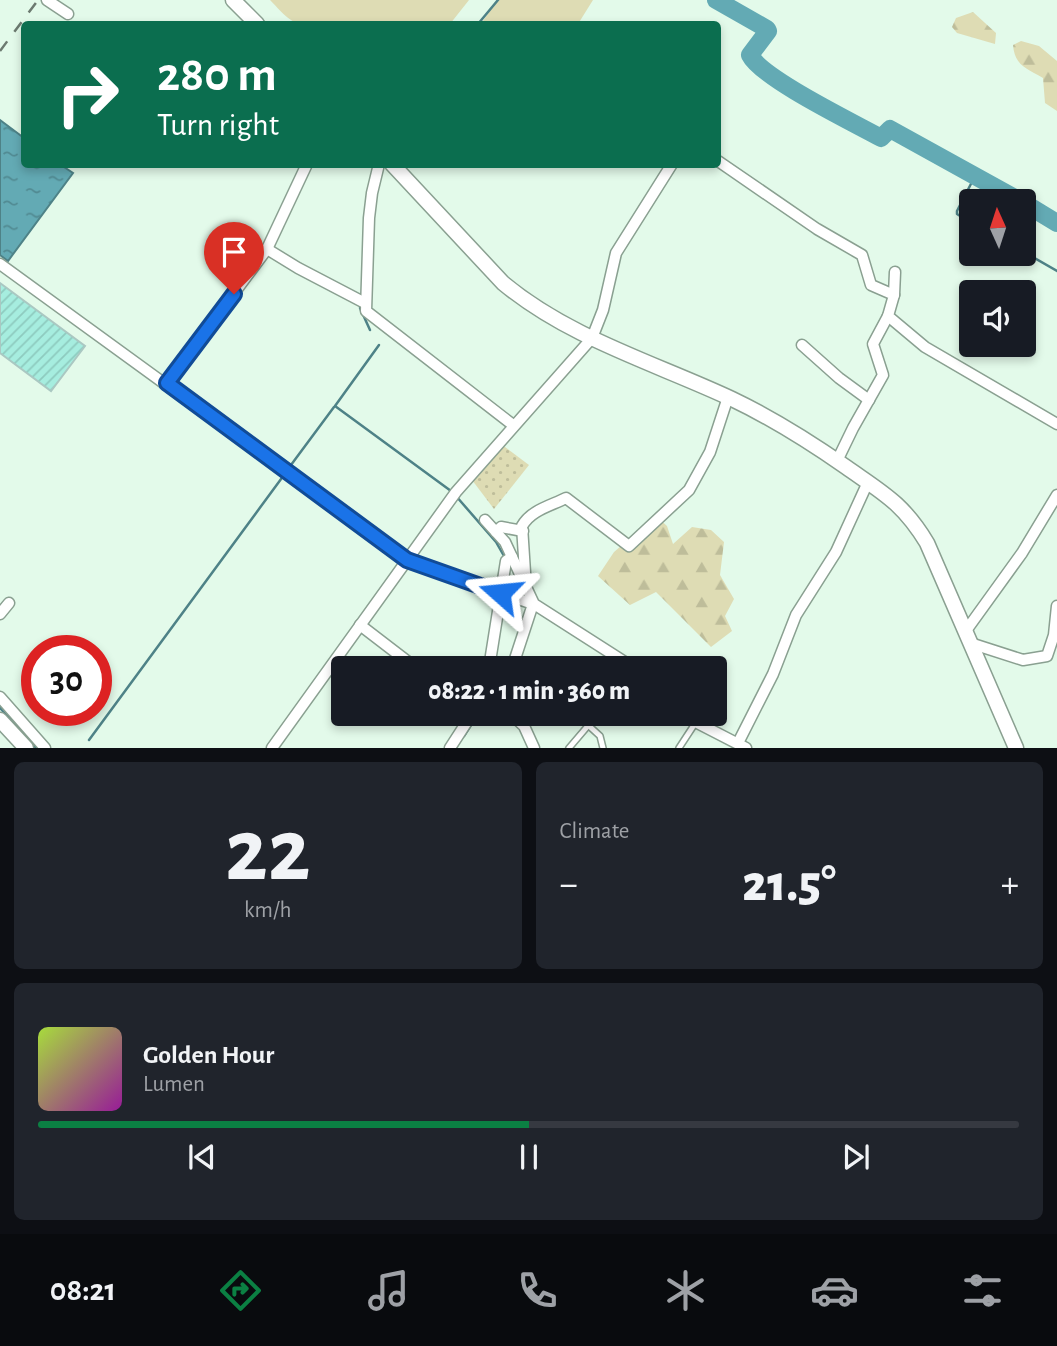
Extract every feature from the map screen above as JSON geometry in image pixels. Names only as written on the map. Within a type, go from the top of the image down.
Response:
[{"type":"street","points":[[47,0],[68,14]]},
{"type":"street","points":[[233,0],[254,21]]},
{"type":"street","points":[[721,163],[817,229],[862,254],[871,285],[894,295]]},
{"type":"street","points":[[167,383],[267,249],[305,168]]},
{"type":"street","points":[[378,168],[369,218],[366,311],[513,425]]},
{"type":"street","points":[[396,168],[503,283],[540,310],[592,338],[728,397],[798,435],[892,498],[914,522],[927,543],[1016,747]]},
{"type":"street","points":[[272,747],[456,492],[592,338],[603,310],[616,253],[669,168]]},
{"type":"street","points":[[267,249],[365,303]]},
{"type":"street","points":[[0,264],[407,560],[533,604],[516,656]]},
{"type":"street","points":[[837,461],[883,375],[873,344],[888,316],[894,295],[895,272]]},
{"type":"street","points":[[888,316],[925,347],[1057,424]]},
{"type":"street","points":[[802,345],[869,400]]},
{"type":"street","points":[[526,588],[522,526],[533,513],[566,498],[629,546],[688,490],[710,452],[728,397]]},
{"type":"street","points":[[704,726],[742,745],[796,615],[836,552],[868,482]]},
{"type":"street","points":[[967,638],[1057,495]]},
{"type":"street","points":[[485,520],[505,542],[534,604],[541,611],[618,656]]},
{"type":"street","points":[[496,533],[501,527],[523,531]]},
{"type":"street","points":[[491,656],[506,561],[512,557]]},
{"type":"street","points":[[0,614],[9,603]]},
{"type":"street","points":[[967,638],[1023,660],[1052,659],[1057,606]]},
{"type":"street","points":[[360,625],[400,656]]},
{"type":"street","points":[[0,697],[45,747]]},
{"type":"street","points":[[0,720],[26,747]]},
{"type":"street","points":[[450,747],[464,726]]},
{"type":"street","points":[[524,726],[534,747]]},
{"type":"lane","points":[[569,747],[587,726]]},
{"type":"lane","points":[[589,726],[600,736],[603,747]]},
{"type":"lane","points":[[679,747],[693,726]]},
{"type":"green space","points":[[270,0],[469,0],[452,21],[293,21]]},
{"type":"green space","points":[[497,0],[593,0],[580,21],[483,21]]},
{"type":"green space","points":[[973,12],[996,33],[995,44],[957,33],[952,27],[956,18]]},
{"type":"green space","points":[[1021,41],[1039,46],[1057,61],[1057,111],[1045,103],[1043,78],[1022,66],[1016,58],[1013,45]]},
{"type":"green space","points":[[501,444],[529,465],[494,509],[472,480]]},
{"type":"green space","points":[[656,516],[667,526],[673,544],[692,527],[711,530],[724,542],[720,575],[734,599],[725,616],[732,631],[711,647],[656,592],[630,605],[598,576],[614,552]]},
{"type":"water","points":[[0,120],[21,136],[21,168],[66,168],[73,173],[8,261],[0,255]]},
{"type":"building","points":[[0,283],[85,346],[51,391],[0,353]]},
{"type":"waterway","points":[[480,21],[498,0]]},
{"type":"waterway","points":[[716,0],[767,29],[750,55],[771,76],[881,138],[890,129],[998,189]]},
{"type":"waterway","points":[[968,189],[975,176]]},
{"type":"waterway","points":[[959,207],[959,215]]},
{"type":"waterway","points":[[1036,210],[1057,223]]},
{"type":"waterway","points":[[1036,259],[1057,271]]},
{"type":"waterway","points":[[360,308],[370,330]]},
{"type":"waterway","points":[[379,345],[335,406],[451,491]]},
{"type":"waterway","points":[[288,469],[334,407]]},
{"type":"waterway","points":[[89,740],[284,475]]},
{"type":"waterway","points":[[456,496],[496,542],[504,556]]},
{"type":"waterway","points":[[0,708],[36,748]]},
{"type":"waterway","points":[[464,736],[470,726]]},
{"type":"railway","points":[[22,21],[38,0]]},
{"type":"railway","points":[[0,51],[21,23]]},
{"type":"route","points":[[234,294],[167,383],[407,560],[500,593]]}]
